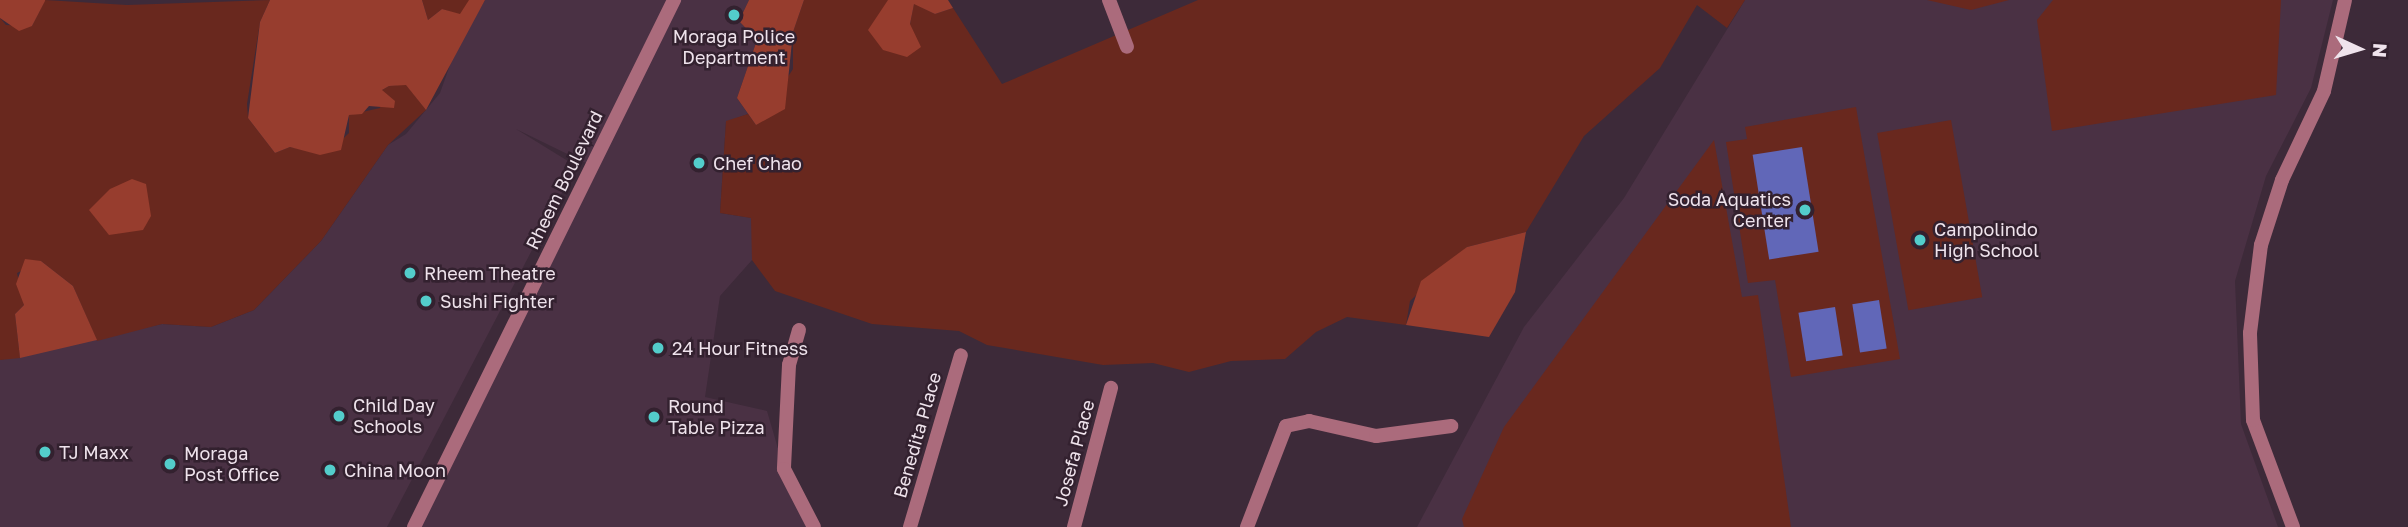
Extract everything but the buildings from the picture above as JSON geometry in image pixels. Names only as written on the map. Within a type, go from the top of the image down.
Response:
[{"type":"street","name":"Rheem Boulevard","points":[[414,527],[674,0]]},
{"type":"street","points":[[1109,0],[1127,47]]},
{"type":"street","points":[[2293,527],[2253,420],[2250,333],[2261,244],[2282,180],[2324,91],[2345,0]]},
{"type":"street","points":[[799,330],[789,365],[784,469],[814,527]]},
{"type":"street","name":"Benedita Place","points":[[910,527],[961,355]]},
{"type":"street","name":"Josefa Place","points":[[1074,527],[1111,388]]},
{"type":"street","points":[[1247,527],[1286,426],[1309,421],[1376,436],[1451,426]]},
{"type":"shaded area","points":[[0,0],[45,1],[32,26],[19,31],[0,18]]},
{"type":"shaded area","points":[[45,0],[127,5],[270,0],[260,22],[247,104],[248,118],[275,153],[290,147],[328,153],[349,133],[349,115],[380,108],[382,90],[389,86],[406,84],[426,110],[388,145],[321,241],[254,310],[211,327],[162,324],[97,341],[73,286],[41,261],[17,273],[24,305],[15,314],[20,358],[0,360],[0,18],[6,25],[32,26]]},
{"type":"shaded area","points":[[270,0],[422,0],[428,20],[442,9],[460,14],[469,0],[485,0],[426,110],[406,85],[389,86],[382,90],[395,101],[394,108],[369,106],[362,114],[349,115],[341,150],[320,155],[290,147],[275,153],[248,118],[260,22]]},
{"type":"shaded area","points":[[422,0],[469,0],[470,4],[460,15],[442,9],[428,20]]},
{"type":"shaded area","points":[[485,0],[749,0],[739,21],[757,40],[737,98],[748,114],[726,122],[720,213],[752,218],[752,260],[720,296],[705,397],[767,411],[784,469],[814,527],[414,527],[592,166],[516,129],[576,166],[387,527],[0,527],[0,360],[162,324],[211,327],[254,310],[321,241],[388,145],[406,134],[440,93],[455,51]]},
{"type":"shaded area","points":[[749,0],[804,0],[793,32],[785,109],[756,125],[737,98],[757,40],[739,21]]},
{"type":"shaded area","points":[[804,0],[888,0],[910,24],[914,3],[935,14],[953,8],[1002,84],[1198,0],[1745,0],[1727,28],[1697,5],[1660,68],[1584,136],[1526,232],[1467,247],[1410,301],[1406,325],[1347,317],[1316,332],[1285,359],[1231,361],[1189,372],[1153,363],[1103,365],[987,345],[959,331],[872,324],[775,291],[752,260],[751,218],[720,213],[726,121],[748,114],[756,125],[793,69],[793,32]]},
{"type":"shaded area","points":[[888,0],[948,0],[953,8],[935,14],[914,4],[910,24],[921,47],[907,57],[883,50],[868,30]]},
{"type":"shaded area","name":"Campolindo High School","points":[[1745,0],[2333,0],[2311,88],[2266,176],[2235,281],[2241,424],[2278,527],[1417,527],[1524,327],[1624,198]]},
{"type":"shaded area","points":[[1927,0],[2009,0],[1971,10]]},
{"type":"shaded area","points":[[2053,0],[2281,0],[2276,95],[2052,131],[2037,20]]},
{"type":"shaded area","name":"Soda Aquatics Center","points":[[1856,107],[1900,359],[1791,377],[1775,280],[1748,283],[1726,142],[1747,139],[1745,127]]},
{"type":"shaded area","points":[[1951,120],[1982,297],[1908,310],[1877,133]]},
{"type":"shaded area","points":[[1714,140],[1742,297],[1758,295],[1791,527],[1464,527],[1462,519],[1504,427]]},
{"type":"shaded area","points":[[132,179],[146,184],[151,216],[143,230],[109,235],[89,210],[110,189]]},
{"type":"shaded area","points":[[1526,232],[1515,292],[1489,337],[1406,325],[1421,281],[1467,247]]},
{"type":"shaded area","points":[[25,259],[41,261],[73,286],[97,340],[20,358],[15,314],[24,305],[16,284]]},
{"type":"water","points":[[1802,147],[1819,252],[1769,260],[1753,155]]},
{"type":"water","points":[[1879,300],[1887,348],[1860,353],[1852,304]]},
{"type":"water","points":[[1835,307],[1843,355],[1806,361],[1798,313]]},
{"type":"place","name":"Moraga Police Department","points":[[734,15]]},
{"type":"place","name":"Chef Chao","points":[[699,163]]},
{"type":"place","name":"Soda Aquatics Center","points":[[1805,210]]},
{"type":"place","name":"Campolindo High School","points":[[1920,240]]},
{"type":"place","name":"Rheem Theatre","points":[[410,273]]},
{"type":"place","name":"Sushi Fighter","points":[[426,301]]},
{"type":"place","name":"24 Hour Fitness","points":[[658,348]]},
{"type":"place","name":"Child Day Schools","points":[[339,416]]},
{"type":"place","name":"Round Table Pizza","points":[[654,417]]},
{"type":"place","name":"TJ Maxx","points":[[45,452]]},
{"type":"place","name":"Moraga Post Office","points":[[170,464]]},
{"type":"place","name":"China Moon","points":[[330,470]]}]
